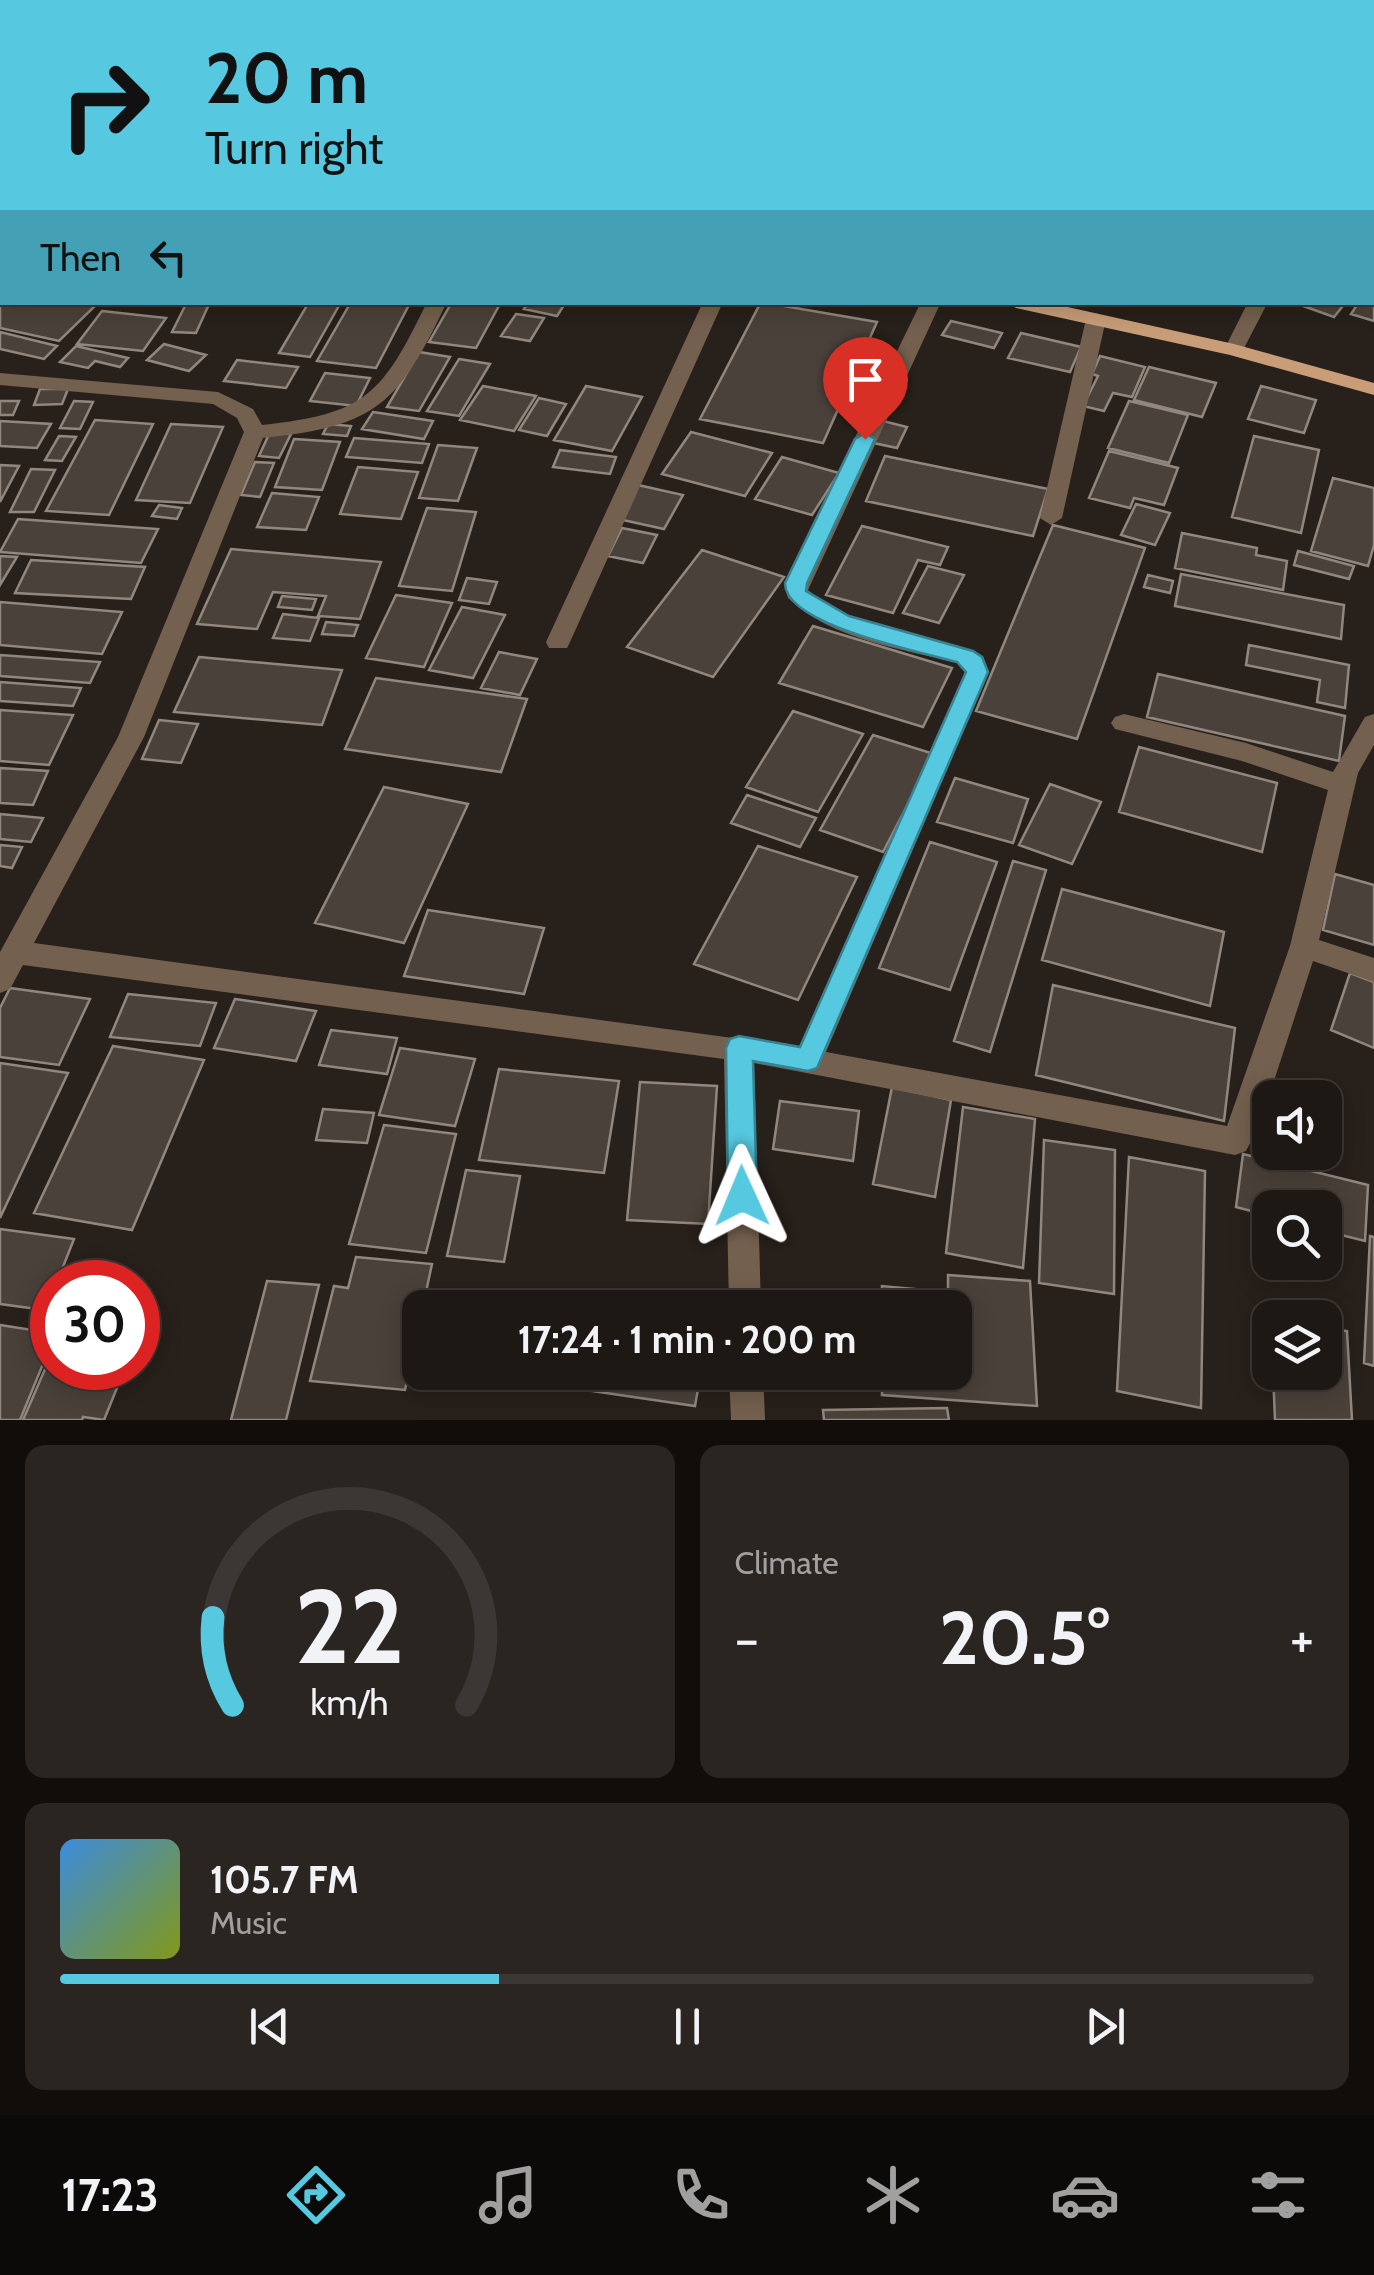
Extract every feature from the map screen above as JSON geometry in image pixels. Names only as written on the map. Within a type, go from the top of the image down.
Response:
[{"type":"main road","points":[[1030,305],[1234,350],[1374,389]]},
{"type":"street","points":[[255,432],[338,419],[370,406],[388,386],[435,305]]},
{"type":"street","points":[[558,642],[712,305]]},
{"type":"street","points":[[808,1060],[977,672],[974,662],[965,657],[842,621],[802,600],[796,592],[796,583],[930,305]]},
{"type":"street","points":[[1234,350],[1256,305]]},
{"type":"street","points":[[1051,518],[1096,319]]},
{"type":"street","points":[[0,379],[218,398],[246,414],[255,432],[131,737],[0,981]]},
{"type":"street","points":[[14,952],[739,1048],[1235,1140],[1245,1124],[1304,946],[1342,785],[1374,723]]},
{"type":"street","points":[[1124,724],[1246,752],[1342,785]]},
{"type":"street","points":[[1304,946],[1374,970]]},
{"type":"street","points":[[739,1048],[745,1290]]},
{"type":"street","points":[[747,1390],[748,1420]]},
{"type":"building","points":[[0,305],[95,306],[59,341],[0,328]]},
{"type":"building","points":[[186,305],[209,305],[196,333],[172,332]]},
{"type":"building","points":[[307,305],[339,305],[310,357],[279,353]]},
{"type":"building","points":[[349,305],[409,305],[376,368],[317,361]]},
{"type":"building","points":[[450,305],[499,305],[476,348],[429,342]]},
{"type":"building","points":[[527,305],[564,305],[557,316],[524,309]]},
{"type":"building","points":[[759,305],[877,322],[823,443],[700,419]]},
{"type":"building","points":[[1300,305],[1344,305],[1334,317]]},
{"type":"building","points":[[1357,305],[1374,305],[1374,321],[1351,314]]},
{"type":"building","points":[[102,311],[166,318],[143,351],[77,344]]},
{"type":"building","points":[[516,314],[544,318],[530,341],[501,336]]},
{"type":"building","points":[[951,321],[1002,333],[994,348],[942,335]]},
{"type":"building","points":[[0,332],[57,346],[44,359],[0,349]]},
{"type":"building","points":[[1021,333],[1081,347],[1070,372],[1008,358]]},
{"type":"building","points":[[164,344],[206,355],[189,371],[147,360]]},
{"type":"building","points":[[76,346],[128,358],[120,367],[95,361],[88,368],[60,362]]},
{"type":"building","points":[[419,352],[450,357],[419,411],[387,407]]},
{"type":"building","points":[[1100,356],[1145,367],[1132,397],[1113,393],[1104,411],[1083,406],[1098,376],[1092,374]]},
{"type":"building","points":[[459,359],[490,364],[459,416],[427,411]]},
{"type":"building","points":[[237,360],[298,367],[286,388],[224,381]]},
{"type":"building","points":[[1149,367],[1216,383],[1202,417],[1134,400]]},
{"type":"building","points":[[325,373],[370,378],[356,406],[310,401]]},
{"type":"building","points":[[483,386],[536,396],[514,431],[460,420]]},
{"type":"building","points":[[586,386],[642,397],[612,451],[554,440]]},
{"type":"building","points":[[1261,386],[1316,400],[1304,433],[1248,419]]},
{"type":"building","points":[[40,389],[68,389],[62,404],[34,405]]},
{"type":"building","points":[[539,398],[566,404],[547,436],[519,430]]},
{"type":"building","points":[[0,401],[19,401],[13,415],[0,415]]},
{"type":"building","points":[[74,401],[93,402],[80,429],[60,428]]},
{"type":"building","points":[[1129,401],[1188,415],[1169,463],[1108,448]]},
{"type":"building","points":[[373,412],[433,421],[424,439],[362,429]]},
{"type":"building","points":[[95,420],[153,424],[109,515],[46,511]]},
{"type":"building","points":[[879,420],[907,427],[897,448],[869,442]]},
{"type":"building","points":[[0,421],[51,424],[37,448],[0,446]]},
{"type":"building","points":[[171,424],[223,427],[190,503],[136,500]]},
{"type":"building","points":[[328,424],[351,426],[347,436],[323,434]]},
{"type":"building","points":[[270,432],[291,434],[279,458],[259,456]]},
{"type":"building","points":[[691,432],[772,453],[745,496],[662,474]]},
{"type":"building","points":[[59,436],[76,437],[62,461],[45,460]]},
{"type":"building","points":[[1254,436],[1319,450],[1301,533],[1232,517]]},
{"type":"building","points":[[354,438],[429,444],[422,463],[346,457]]},
{"type":"building","points":[[294,439],[340,442],[322,490],[275,487]]},
{"type":"building","points":[[438,445],[477,448],[458,501],[419,498]]},
{"type":"building","points":[[560,450],[616,457],[610,474],[553,467]]},
{"type":"building","points":[[1109,451],[1178,468],[1164,505],[1134,498],[1130,508],[1089,498]]},
{"type":"building","points":[[885,456],[1048,489],[1033,536],[866,501]]},
{"type":"building","points":[[782,457],[839,473],[812,515],[755,499]]},
{"type":"building","points":[[255,462],[274,463],[260,497],[241,495]]},
{"type":"building","points":[[0,465],[19,466],[0,502]]},
{"type":"building","points":[[358,467],[418,472],[401,519],[340,514]]},
{"type":"building","points":[[31,469],[55,470],[34,512],[10,512]]},
{"type":"building","points":[[1333,478],[1374,488],[1374,545],[1368,566],[1311,551]]},
{"type":"building","points":[[638,485],[683,495],[664,529],[618,519]]},
{"type":"building","points":[[272,493],[319,497],[306,530],[257,527]]},
{"type":"building","points":[[1136,504],[1170,513],[1155,545],[1121,535]]},
{"type":"building","points":[[159,505],[182,508],[177,519],[152,516]]},
{"type":"building","points":[[427,508],[476,512],[452,591],[399,586]]},
{"type":"building","points":[[18,519],[158,529],[141,563],[0,552]]},
{"type":"building","points":[[1053,525],[1145,548],[1077,739],[976,711]]},
{"type":"building","points":[[862,526],[948,547],[940,565],[918,560],[893,613],[826,595]]},
{"type":"building","points":[[622,528],[657,535],[643,563],[608,556]]},
{"type":"building","points":[[1182,533],[1257,548],[1256,555],[1287,561],[1283,590],[1175,568]]},
{"type":"building","points":[[231,549],[381,562],[360,619],[318,616],[326,596],[273,592],[257,629],[197,624]]},
{"type":"building","points":[[702,550],[784,577],[713,677],[627,647]]},
{"type":"building","points":[[1298,551],[1354,566],[1349,579],[1294,565]]},
{"type":"building","points":[[0,556],[17,557],[0,585]]},
{"type":"building","points":[[31,560],[145,567],[131,599],[15,593]]},
{"type":"building","points":[[928,566],[964,575],[939,623],[903,613]]},
{"type":"building","points":[[1181,574],[1344,605],[1341,639],[1175,606]]},
{"type":"building","points":[[1148,575],[1173,581],[1170,593],[1144,587]]},
{"type":"building","points":[[467,578],[497,582],[489,604],[459,600]]},
{"type":"building","points":[[396,595],[452,603],[424,667],[366,658]]},
{"type":"building","points":[[282,596],[316,599],[312,610],[278,607]]},
{"type":"building","points":[[0,602],[122,612],[102,654],[0,645]]},
{"type":"building","points":[[462,607],[505,615],[473,678],[429,670]]},
{"type":"building","points":[[283,614],[319,618],[310,641],[273,638]]},
{"type":"building","points":[[326,622],[358,625],[354,636],[322,634]]},
{"type":"building","points":[[813,626],[952,668],[923,727],[779,683]]},
{"type":"building","points":[[1249,645],[1349,665],[1345,708],[1317,702],[1320,680],[1246,665]]},
{"type":"building","points":[[499,652],[537,659],[520,695],[481,688]]},
{"type":"building","points":[[0,655],[100,662],[90,683],[0,676]]},
{"type":"building","points":[[199,657],[342,670],[322,725],[174,712]]},
{"type":"building","points":[[1158,674],[1345,716],[1339,761],[1147,717]]},
{"type":"building","points":[[376,678],[527,699],[501,772],[345,749]]},
{"type":"building","points":[[0,682],[81,688],[73,706],[0,701]]},
{"type":"building","points":[[0,710],[73,715],[49,765],[0,761]]},
{"type":"building","points":[[793,711],[863,734],[818,812],[746,787]]},
{"type":"building","points":[[159,720],[198,724],[181,763],[142,759]]},
{"type":"building","points":[[873,735],[934,754],[883,852],[820,830]]},
{"type":"building","points":[[1139,747],[1277,783],[1262,852],[1119,812]]},
{"type":"building","points":[[0,768],[48,771],[33,805],[0,803]]},
{"type":"building","points":[[955,778],[1028,799],[1013,843],[937,822]]},
{"type":"building","points":[[1050,784],[1101,802],[1072,864],[1019,845]]},
{"type":"building","points":[[384,787],[468,804],[404,943],[315,923]]},
{"type":"building","points":[[747,795],[816,818],[800,847],[731,823]]},
{"type":"building","points":[[0,814],[43,818],[31,842],[0,839]]},
{"type":"building","points":[[930,842],[997,862],[950,990],[879,968]]},
{"type":"building","points":[[0,845],[22,847],[12,868],[0,866]]},
{"type":"building","points":[[758,846],[857,877],[798,1000],[694,964]]},
{"type":"building","points":[[1013,861],[1046,870],[990,1052],[954,1041]]},
{"type":"building","points":[[1335,874],[1374,885],[1374,945],[1323,930]]},
{"type":"building","points":[[1062,889],[1224,932],[1210,1006],[1042,960]]},
{"type":"building","points":[[428,910],[544,928],[524,994],[404,976]]},
{"type":"building","points":[[1350,973],[1374,982],[1374,1048],[1331,1030]]},
{"type":"building","points":[[1053,985],[1235,1028],[1224,1121],[1036,1075]]},
{"type":"building","points":[[10,988],[90,999],[59,1065],[0,1057],[0,1008]]},
{"type":"building","points":[[128,994],[216,1003],[200,1046],[110,1037]]},
{"type":"building","points":[[235,999],[316,1011],[296,1061],[214,1048]]},
{"type":"building","points":[[331,1030],[397,1038],[387,1074],[319,1065]]},
{"type":"building","points":[[113,1046],[204,1060],[132,1230],[34,1213]]},
{"type":"building","points":[[400,1048],[475,1059],[455,1126],[379,1115]]},
{"type":"building","points":[[0,1063],[68,1073],[0,1218]]},
{"type":"building","points":[[499,1069],[619,1081],[604,1173],[479,1160]]},
{"type":"building","points":[[640,1082],[717,1086],[708,1224],[627,1220]]},
{"type":"building","points":[[892,1087],[951,1100],[935,1197],[873,1184]]},
{"type":"building","points":[[780,1101],[859,1111],[853,1161],[773,1149]]},
{"type":"building","points":[[963,1107],[1035,1119],[1023,1268],[946,1253]]},
{"type":"building","points":[[323,1109],[374,1113],[367,1143],[316,1140]]},
{"type":"building","points":[[384,1125],[456,1134],[426,1253],[349,1244]]},
{"type":"building","points":[[1044,1140],[1115,1150],[1114,1294],[1039,1283]]},
{"type":"building","points":[[1243,1154],[1252,1156],[1252,1170],[1308,1170],[1368,1185],[1365,1241],[1342,1235],[1342,1190],[1252,1190],[1252,1211],[1236,1207]]},
{"type":"building","points":[[1129,1157],[1205,1171],[1201,1408],[1117,1391]]},
{"type":"building","points":[[466,1170],[520,1176],[504,1262],[447,1256]]},
{"type":"building","points":[[0,1229],[74,1239],[66,1260],[30,1260],[30,1308],[0,1304]]},
{"type":"building","points":[[1370,1236],[1374,1237],[1374,1366],[1364,1363]]},
{"type":"building","points":[[356,1257],[432,1264],[426,1290],[402,1290],[402,1390],[310,1381],[334,1286],[348,1288]]},
{"type":"building","points":[[948,1275],[1030,1281],[1037,1406],[882,1395],[882,1390],[972,1390],[972,1290],[948,1290]]},
{"type":"building","points":[[267,1281],[319,1285],[286,1420],[231,1420]]},
{"type":"building","points":[[882,1286],[926,1290],[882,1290]]},
{"type":"building","points":[[0,1325],[30,1330],[32,1390],[20,1420],[0,1420]]},
{"type":"building","points":[[1342,1330],[1347,1331],[1352,1420],[1275,1420],[1274,1390],[1342,1390]]},
{"type":"building","points":[[36,1390],[116,1390],[104,1420],[23,1420]]},
{"type":"building","points":[[592,1390],[698,1390],[695,1406]]},
{"type":"building","points":[[947,1408],[949,1420],[824,1420],[823,1410]]},
{"type":"route","points":[[742,1196],[739,1048],[808,1060],[977,672],[974,662],[965,657],[842,621],[802,600],[796,592],[796,583],[865,439]]}]
